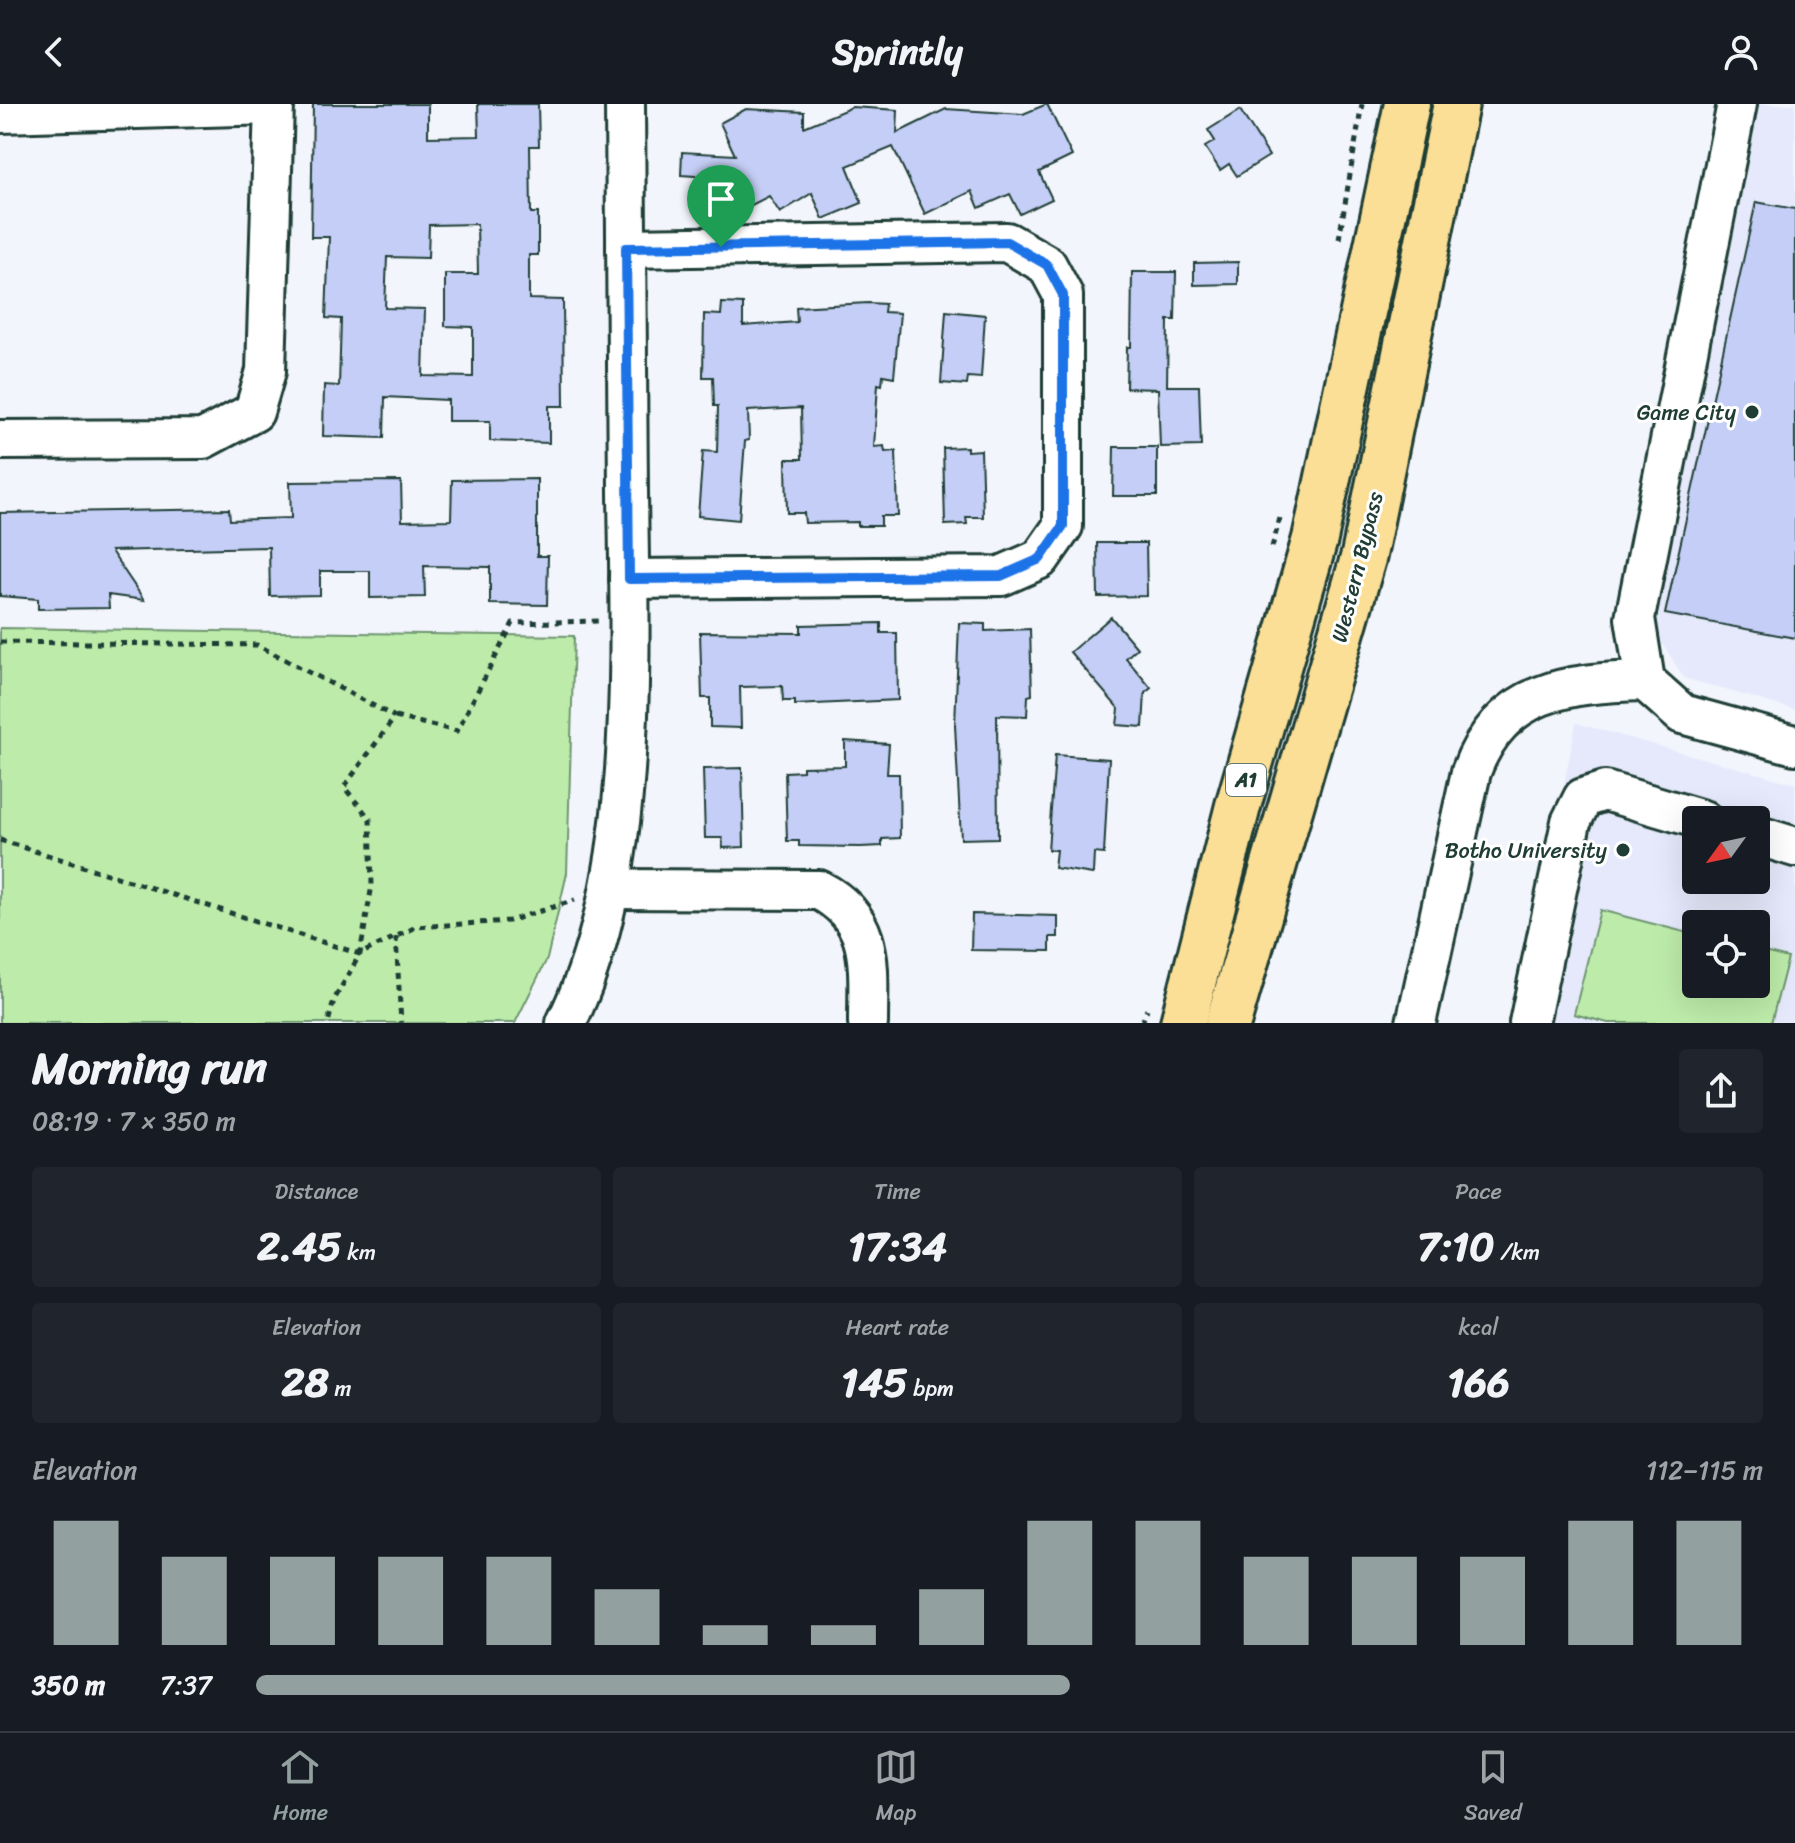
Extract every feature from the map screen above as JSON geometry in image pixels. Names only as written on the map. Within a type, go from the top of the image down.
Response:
[{"type":"highway","name":"A1","points":[[1166,1011],[1238,806],[1384,104]]},
{"type":"highway","name":"A1","points":[[1298,526],[1407,104]]},
{"type":"highway","name":"Western Bypass","points":[[1228,1023],[1364,555],[1456,104]]},
{"type":"highway","name":"A1","points":[[1364,555],[1478,104]]},
{"type":"street","points":[[566,1023],[587,982],[610,889],[620,809],[630,620],[625,104]]},
{"type":"street","points":[[1737,104],[1635,618],[1645,681],[1682,714],[1795,745]]},
{"type":"street","points":[[0,113],[274,105],[266,371],[254,412],[203,439],[0,440]]},
{"type":"street","points":[[626,248],[1007,242],[1047,265],[1063,295],[1063,526],[1040,559],[1001,576],[629,579]]},
{"type":"street","points":[[1416,1023],[1471,772],[1481,743],[1509,715],[1546,692],[1583,683],[1645,681]]},
{"type":"street","points":[[1529,1023],[1571,822],[1583,798],[1605,791],[1682,814]]},
{"type":"street","points":[[1770,839],[1795,847]]},
{"type":"street","points":[[610,889],[819,890],[828,894],[856,921],[868,951],[868,1023]]},
{"type":"path","points":[[1336,254],[1362,104]]},
{"type":"path","points":[[1269,559],[1298,526]]},
{"type":"path","points":[[0,642],[257,645],[395,717],[457,731],[513,623],[630,620]]},
{"type":"path","points":[[328,1023],[334,1000],[360,954],[372,885],[370,819],[344,787],[395,717]]},
{"type":"path","points":[[0,840],[360,954],[416,927],[509,921],[610,889]]},
{"type":"path","points":[[396,937],[401,1023]]},
{"type":"path","points":[[1142,1023],[1166,1011]]},
{"type":"shaded area","name":"Game City","points":[[1747,104],[1795,104],[1795,710],[1684,678],[1662,643],[1655,610]]},
{"type":"shaded area","name":"Botho University","points":[[1576,723],[1795,784],[1795,1023],[1517,1023]]},
{"type":"green space","points":[[0,628],[574,636],[567,873],[547,959],[515,1023],[0,1023]]},
{"type":"green space","points":[[1600,910],[1682,931],[1682,998],[1770,998],[1770,954],[1788,958],[1771,1023],[1608,1023],[1574,1014]]},
{"type":"building","points":[[313,104],[428,104],[428,137],[479,136],[478,104],[538,104],[539,146],[530,146],[531,213],[538,213],[538,255],[529,255],[529,299],[563,300],[564,406],[549,406],[549,443],[490,441],[490,421],[448,421],[448,400],[385,397],[384,438],[323,436],[324,385],[339,386],[341,319],[326,318],[329,237],[311,237]],"holes":[[[477,224],[478,274],[445,274],[445,326],[473,327],[473,377],[423,376],[425,309],[385,308],[387,257],[428,258],[429,225]]]},
{"type":"building","points":[[1047,104],[1072,156],[1039,172],[1052,199],[1020,214],[1010,194],[979,208],[972,191],[925,214],[893,147],[847,166],[862,203],[823,219],[812,193],[780,213],[769,196],[730,216],[710,177],[681,175],[682,152],[735,155],[720,123],[746,109],[804,112],[804,127],[852,107],[898,110],[897,133],[946,109],[1023,114]]},
{"type":"building","points":[[1240,110],[1269,156],[1237,176],[1229,164],[1220,170],[1205,147],[1215,141],[1208,130]]},
{"type":"building","name":"Game City","points":[[1756,202],[1795,209],[1795,638],[1665,614]]},
{"type":"building","points":[[1238,262],[1238,284],[1194,285],[1194,263]]},
{"type":"building","points":[[1132,272],[1176,272],[1175,320],[1168,320],[1167,386],[1199,386],[1201,446],[1160,447],[1158,389],[1126,388],[1127,347],[1131,347]]},
{"type":"building","points":[[722,303],[743,304],[743,326],[797,322],[796,307],[868,303],[885,304],[884,312],[900,313],[894,377],[883,375],[882,385],[878,384],[874,447],[884,446],[885,452],[896,451],[898,516],[881,516],[881,526],[858,526],[858,522],[805,523],[804,513],[787,513],[786,459],[802,459],[801,408],[748,411],[749,440],[745,441],[739,520],[698,516],[703,451],[717,452],[718,406],[714,406],[713,377],[703,377],[704,314],[721,315]]},
{"type":"building","points":[[946,311],[985,315],[981,378],[968,377],[967,385],[941,383]]},
{"type":"building","points":[[967,447],[967,451],[981,450],[983,517],[966,517],[967,524],[945,525],[943,448]]},
{"type":"building","points":[[1114,447],[1157,447],[1157,496],[1113,496]]},
{"type":"building","points":[[537,479],[537,556],[548,556],[547,605],[490,604],[490,567],[424,566],[425,597],[370,598],[370,571],[320,571],[320,595],[270,596],[269,547],[111,551],[144,600],[108,595],[109,608],[38,609],[38,599],[0,596],[0,513],[229,509],[230,520],[291,518],[290,482],[401,481],[402,521],[451,520],[452,480]]},
{"type":"building","points":[[1097,543],[1146,543],[1147,596],[1098,597]]},
{"type":"building","points":[[1111,617],[1137,648],[1126,658],[1151,688],[1145,693],[1143,727],[1117,725],[1119,709],[1070,652]]},
{"type":"building","points":[[881,623],[881,633],[897,633],[898,700],[795,705],[795,701],[783,701],[782,686],[740,687],[741,728],[710,727],[710,698],[702,698],[700,632],[801,633],[801,625]]},
{"type":"building","points":[[959,623],[985,624],[985,631],[1030,629],[1032,695],[1028,696],[1027,716],[997,715],[998,838],[961,839],[955,725]]},
{"type":"building","points":[[845,741],[889,744],[887,774],[899,774],[900,838],[882,839],[882,846],[860,847],[799,846],[799,841],[787,841],[785,772],[803,771],[803,767],[845,766]]},
{"type":"building","points":[[1055,755],[1109,759],[1104,854],[1094,853],[1093,874],[1054,868],[1056,850],[1048,850]]},
{"type":"building","points":[[742,768],[744,847],[723,848],[722,838],[705,838],[703,769]]},
{"type":"building","points":[[972,914],[1058,916],[1058,937],[1050,937],[1050,951],[971,950]]},
{"type":"place","name":"Game City","points":[[1752,412]]},
{"type":"place","name":"Botho University","points":[[1623,850]]},
{"type":"route","points":[[1007,242],[1047,265],[1063,295],[1063,526],[1040,559],[1001,576],[629,579],[626,248],[721,247],[1007,242]]}]
